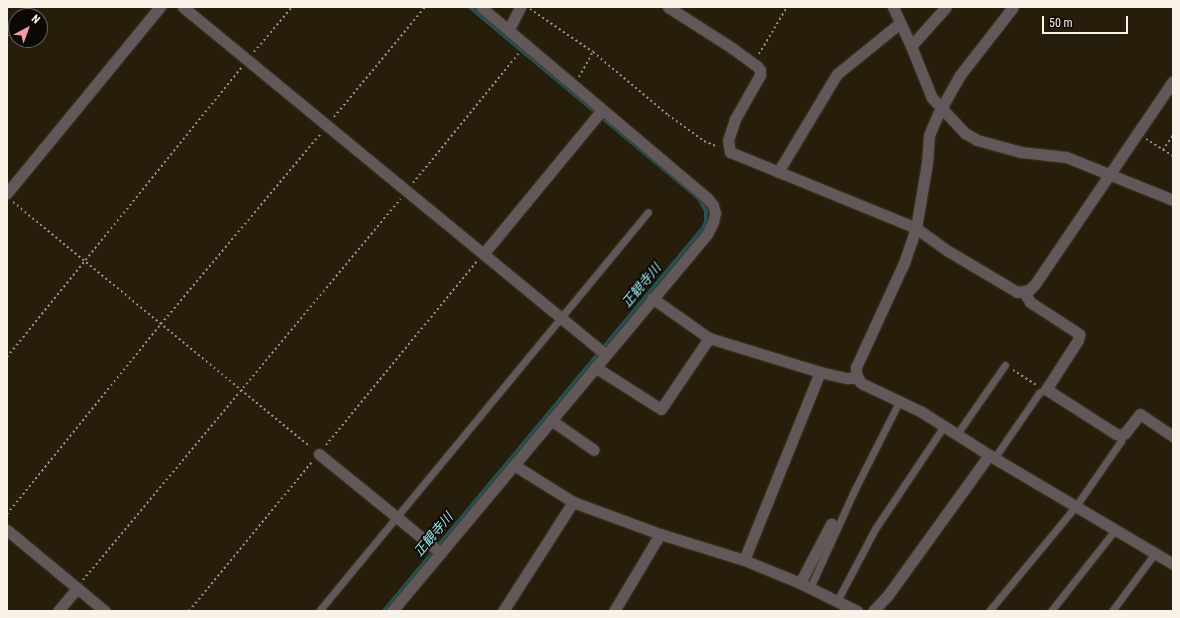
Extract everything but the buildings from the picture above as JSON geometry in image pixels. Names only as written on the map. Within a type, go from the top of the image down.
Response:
[{"type":"street","points":[[8,196],[160,7]]},
{"type":"street","points":[[183,7],[605,354]]},
{"type":"street","points":[[396,610],[605,354],[707,234],[713,222],[713,205],[707,198],[481,7]]},
{"type":"street","points":[[509,30],[520,7]]},
{"type":"street","points":[[892,7],[911,46],[932,98],[965,133],[977,140],[1021,152],[1066,157],[1173,200]]},
{"type":"street","points":[[911,46],[946,7]]},
{"type":"street","points":[[1013,7],[960,75],[941,107],[929,135],[927,163],[916,228],[902,265],[856,366],[857,378],[863,384],[900,400],[958,434],[992,456],[1173,564]]},
{"type":"street","points":[[672,8],[753,63],[760,70],[760,75],[735,120],[728,140],[730,152],[916,228],[948,251],[1013,290],[1024,292],[1035,284],[1173,81]]},
{"type":"street","points":[[778,172],[837,74],[900,23]]},
{"type":"street","points":[[484,253],[602,110]]},
{"type":"street","points":[[1024,292],[1030,302],[1079,334],[1078,340],[1047,388],[1116,434],[1122,435],[1140,414],[1173,436]]},
{"type":"street","points":[[652,298],[709,338],[820,372],[847,378],[857,378]]},
{"type":"street","points":[[595,367],[661,409],[709,338]]},
{"type":"street","points":[[744,560],[820,372]]},
{"type":"street","points":[[551,420],[594,450]]},
{"type":"street","points":[[319,454],[441,553]]},
{"type":"street","points":[[879,610],[992,456]]},
{"type":"street","points":[[514,465],[573,502],[660,534],[744,560],[800,583],[857,611]]},
{"type":"street","points":[[503,611],[573,502]]},
{"type":"street","points":[[800,583],[831,524]]},
{"type":"street","points":[[7,530],[105,611]]},
{"type":"street","points":[[614,611],[660,534]]},
{"type":"street","points":[[58,611],[77,588]]},
{"type":"lane","points":[[319,611],[648,212]]},
{"type":"lane","points":[[958,434],[1005,366]]},
{"type":"lane","points":[[992,456],[1039,393],[1047,388]]},
{"type":"lane","points":[[810,588],[855,489],[900,400]]},
{"type":"lane","points":[[836,601],[875,528],[944,426]]},
{"type":"lane","points":[[990,611],[1076,506],[1121,441],[1122,435]]},
{"type":"lane","points":[[1051,611],[1115,530]]},
{"type":"lane","points":[[1112,611],[1155,553]]},
{"type":"path","points":[[7,357],[292,7]]},
{"type":"path","points":[[7,514],[161,324],[425,7]]},
{"type":"path","points":[[528,7],[593,52],[668,115],[704,141],[730,152]]},
{"type":"path","points":[[753,63],[787,7]]},
{"type":"path","points":[[77,588],[526,45]]},
{"type":"path","points":[[574,85],[593,52]]},
{"type":"path","points":[[1137,134],[1173,156]]},
{"type":"path","points":[[1164,150],[1173,135]]},
{"type":"path","points":[[8,196],[319,454]]},
{"type":"path","points":[[189,611],[484,253]]},
{"type":"path","points":[[1005,366],[1040,387],[1047,388]]},
{"type":"waterway","name":"正観寺川","points":[[384,611],[702,230],[706,222],[706,211],[699,199],[469,7]]}]
